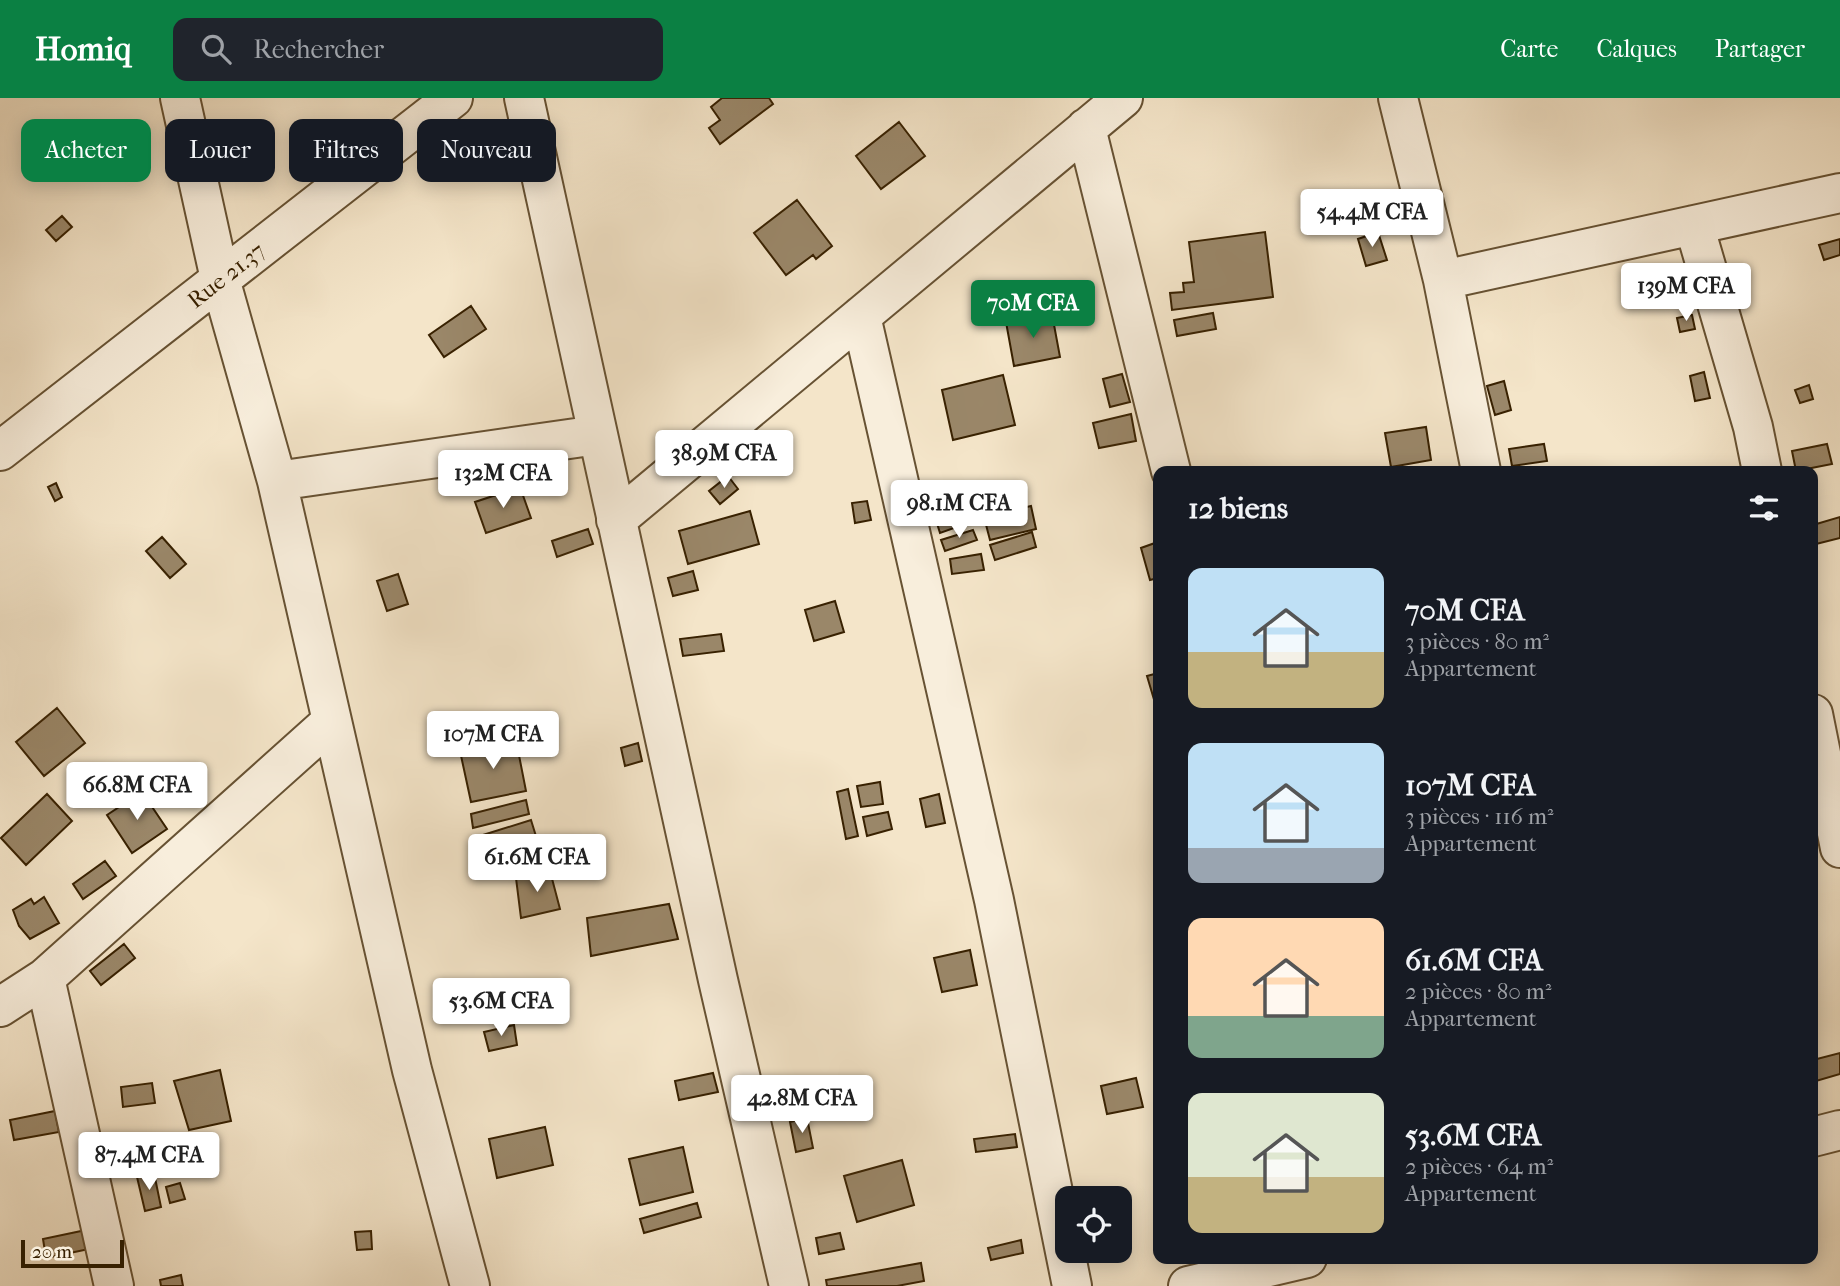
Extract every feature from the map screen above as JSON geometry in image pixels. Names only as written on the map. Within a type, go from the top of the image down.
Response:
[{"type":"street","points":[[180,98],[220,279],[276,481],[412,1069],[470,1286]]},
{"type":"street","name":"Rue 21.37","points":[[0,451],[453,98]]},
{"type":"street","points":[[524,98],[597,435],[789,1286]]},
{"type":"street","points":[[617,520],[1123,98]]},
{"type":"street","points":[[1398,98],[1443,280],[1481,466]]},
{"type":"street","points":[[1086,128],[1170,466]]},
{"type":"street","points":[[1443,280],[1840,193]]},
{"type":"street","points":[[1694,225],[1753,427],[1761,466]]},
{"type":"street","points":[[860,316],[994,900],[1072,1286]]},
{"type":"street","points":[[276,481],[597,435]]},
{"type":"street","points":[[0,1007],[45,978],[331,722]]},
{"type":"street","points":[[1818,744],[1828,803],[1840,848]]},
{"type":"street","points":[[45,978],[114,1286]]},
{"type":"street","points":[[1818,1136],[1840,1130]]},
{"type":"street","points":[[1188,1286],[1282,1264]]},
{"type":"building","points":[[722,98],[769,98],[773,104],[720,144],[709,128],[720,120],[711,107]]},
{"type":"building","points":[[899,122],[925,156],[881,189],[856,156]]},
{"type":"building","points":[[797,200],[832,246],[816,259],[813,255],[786,275],[754,233]]},
{"type":"building","points":[[62,216],[72,227],[56,241],[46,230]]},
{"type":"building","points":[[1265,232],[1273,297],[1172,310],[1170,293],[1184,292],[1183,283],[1194,282],[1189,242]]},
{"type":"building","points":[[1378,232],[1387,260],[1366,266],[1358,239]]},
{"type":"building","points":[[1840,239],[1840,255],[1824,260],[1819,245]]},
{"type":"building","points":[[471,306],[486,329],[444,357],[429,335]]},
{"type":"building","points":[[1213,313],[1216,329],[1177,336],[1174,320]]},
{"type":"building","points":[[1052,314],[1060,357],[1014,366],[1006,322]]},
{"type":"building","points":[[1692,315],[1695,329],[1680,332],[1677,318]]},
{"type":"building","points":[[1704,372],[1710,398],[1695,401],[1690,376]]},
{"type":"building","points":[[1122,374],[1130,402],[1110,407],[1103,379]]},
{"type":"building","points":[[1003,375],[1015,425],[953,440],[942,390]]},
{"type":"building","points":[[1504,381],[1511,410],[1495,415],[1487,386]]},
{"type":"building","points":[[1809,385],[1813,399],[1800,403],[1795,390]]},
{"type":"building","points":[[1131,414],[1136,441],[1099,448],[1093,423]]},
{"type":"building","points":[[1426,427],[1431,460],[1391,466],[1385,433]]},
{"type":"building","points":[[1544,444],[1547,461],[1512,466],[1509,449]]},
{"type":"building","points":[[1827,444],[1832,464],[1795,466],[1792,451]]},
{"type":"building","points":[[728,476],[738,489],[720,504],[709,491]]},
{"type":"building","points":[[56,483],[62,497],[55,501],[48,487]]},
{"type":"building","points":[[520,487],[531,518],[486,533],[475,502]]},
{"type":"building","points":[[867,501],[871,520],[855,523],[852,503]]},
{"type":"building","points":[[1031,506],[1036,529],[990,540],[984,517]]},
{"type":"building","points":[[966,509],[971,522],[940,533],[936,520]]},
{"type":"building","points":[[750,511],[759,544],[688,564],[679,531]]},
{"type":"building","points":[[1840,517],[1840,538],[1818,544],[1818,524]]},
{"type":"building","points":[[588,529],[593,544],[557,557],[552,541]]},
{"type":"building","points":[[973,530],[977,540],[945,551],[941,540]]},
{"type":"building","points":[[1032,532],[1036,547],[995,560],[990,545]]},
{"type":"building","points":[[162,537],[186,564],[170,578],[146,551]]},
{"type":"building","points":[[1153,544],[1153,579],[1150,580],[1141,548]]},
{"type":"building","points":[[981,554],[984,570],[952,574],[950,559]]},
{"type":"building","points":[[693,571],[698,590],[673,596],[668,578]]},
{"type":"building","points":[[398,574],[408,604],[387,611],[377,581]]},
{"type":"building","points":[[835,601],[844,632],[814,641],[805,610]]},
{"type":"building","points":[[721,634],[724,651],[683,656],[680,639]]},
{"type":"building","points":[[1153,674],[1153,696],[1147,676]]},
{"type":"building","points":[[57,708],[85,743],[44,776],[16,742]]},
{"type":"building","points":[[516,740],[526,791],[471,802],[460,751]]},
{"type":"building","points":[[638,743],[642,761],[625,766],[621,748]]},
{"type":"building","points":[[880,782],[883,804],[861,807],[857,786]]},
{"type":"building","points":[[848,789],[858,836],[846,839],[837,792]]},
{"type":"building","points":[[142,792],[167,829],[132,853],[107,815]]},
{"type":"building","points":[[47,794],[72,821],[26,865],[1,838]]},
{"type":"building","points":[[939,794],[945,823],[926,827],[920,799]]},
{"type":"building","points":[[526,800],[529,814],[473,828],[471,814]]},
{"type":"building","points":[[888,812],[892,829],[867,836],[863,817]]},
{"type":"building","points":[[531,820],[539,846],[490,860],[483,835]]},
{"type":"building","points":[[105,861],[116,876],[83,899],[73,884]]},
{"type":"building","points":[[550,871],[560,909],[521,918],[516,878]]},
{"type":"building","points":[[44,897],[59,923],[30,939],[19,926],[13,910],[31,899],[34,904]]},
{"type":"building","points":[[669,904],[678,939],[591,956],[587,918]]},
{"type":"building","points":[[124,944],[135,958],[101,985],[90,971]]},
{"type":"building","points":[[970,950],[977,985],[942,992],[934,958]]},
{"type":"building","points":[[514,1025],[517,1045],[489,1051],[484,1032]]},
{"type":"building","points":[[1840,1053],[1840,1074],[1818,1080],[1818,1059]]},
{"type":"building","points":[[220,1070],[231,1121],[189,1130],[174,1081]]},
{"type":"building","points":[[713,1073],[718,1092],[679,1100],[675,1081]]},
{"type":"building","points":[[1136,1078],[1143,1107],[1107,1114],[1101,1086]]},
{"type":"building","points":[[152,1083],[155,1103],[123,1107],[121,1087]]},
{"type":"building","points":[[802,1091],[805,1110],[790,1113],[787,1094]]},
{"type":"building","points":[[55,1111],[59,1132],[14,1140],[10,1120]]},
{"type":"building","points":[[807,1118],[813,1148],[796,1152],[790,1122]]},
{"type":"building","points":[[545,1127],[553,1165],[497,1178],[489,1139]]},
{"type":"building","points":[[1015,1134],[1017,1147],[976,1152],[974,1139]]},
{"type":"building","points":[[683,1147],[693,1192],[640,1205],[629,1159]]},
{"type":"building","points":[[902,1160],[914,1205],[857,1222],[844,1176]]},
{"type":"building","points":[[154,1173],[161,1207],[145,1211],[137,1177]]},
{"type":"building","points":[[180,1183],[185,1199],[170,1203],[166,1187]]},
{"type":"building","points":[[697,1203],[701,1217],[644,1233],[640,1219]]},
{"type":"building","points":[[86,1230],[89,1249],[46,1258],[43,1239]]},
{"type":"building","points":[[371,1231],[372,1249],[357,1250],[355,1232]]},
{"type":"building","points":[[840,1233],[844,1249],[819,1254],[816,1238]]},
{"type":"building","points":[[1021,1240],[1023,1253],[991,1260],[988,1248]]},
{"type":"building","points":[[921,1263],[924,1281],[897,1286],[827,1286],[826,1280]]},
{"type":"building","points":[[181,1275],[183,1286],[161,1286],[160,1280]]}]
